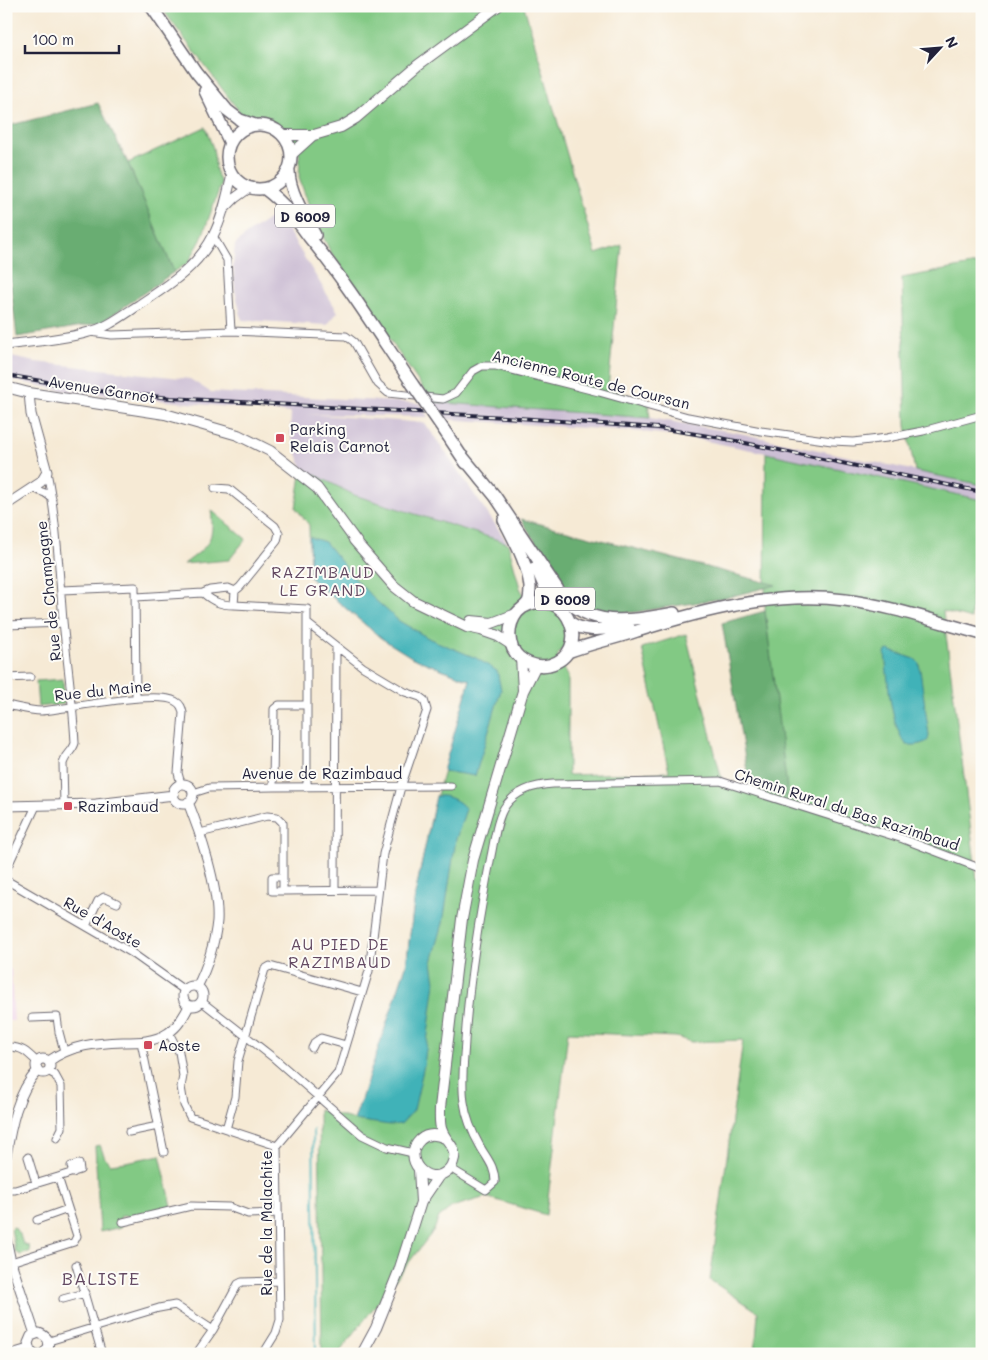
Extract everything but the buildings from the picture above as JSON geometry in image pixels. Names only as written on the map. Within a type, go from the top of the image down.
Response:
[{"type":"main road","points":[[151,6],[196,72],[227,110],[240,120],[254,125]]},
{"type":"main road","points":[[283,135],[314,134],[341,127],[356,118],[418,65],[498,6]]},
{"type":"main road","points":[[196,72],[230,143]]},
{"type":"main road","points":[[254,125],[265,125],[275,128],[283,135],[289,144],[292,154],[289,171],[283,179],[275,186],[265,189],[249,188],[240,183],[232,174],[227,154],[230,143],[236,134],[244,128],[254,125]]},
{"type":"main road","points":[[292,154],[314,134]]},
{"type":"main road","name":"D 6009","points":[[289,171],[290,180],[300,206],[327,258]]},
{"type":"main road","name":"D 6009","points":[[265,189],[280,200],[289,210],[327,258],[514,530],[535,563],[548,595],[556,606]]},
{"type":"main road","name":"Avenue Carnot","points":[[6,387],[29,393],[165,414],[238,435],[270,451],[318,488],[358,544],[394,586],[413,601],[448,617]]},
{"type":"main road","name":"D 6009","points":[[462,456],[495,496],[561,594],[580,612],[596,618],[613,620],[648,618],[781,598],[803,598],[845,600],[894,610],[982,634]]},
{"type":"main road","name":"D 6009","points":[[497,507],[511,534],[528,575],[529,597],[520,611]]},
{"type":"main road","points":[[541,602],[556,606],[566,613],[571,622],[573,638],[568,652],[562,658],[554,663],[536,665],[521,658],[512,645],[498,636],[467,627],[448,617],[492,623],[534,603],[541,602]]},
{"type":"main road","name":"D 6009","points":[[568,652],[653,626],[735,606]]},
{"type":"main road","points":[[512,645],[510,630],[512,621],[520,611]]},
{"type":"main road","name":"D 6009","points":[[571,622],[577,627],[586,629],[653,626]]},
{"type":"main road","points":[[521,658],[523,691]]},
{"type":"main road","points":[[362,1354],[376,1328],[400,1271],[421,1202],[438,1177],[450,1168],[454,1161],[454,1152],[451,1144],[445,1138],[441,1129],[440,1108],[462,919],[473,860],[523,691],[536,665]]},
{"type":"main road","points":[[438,1177],[426,1175],[419,1170],[414,1162],[413,1153],[416,1145],[431,1128],[440,1108]]},
{"type":"main road","points":[[422,1138],[429,1135],[437,1135],[445,1138]]},
{"type":"main road","points":[[419,1170],[421,1202]]},
{"type":"street","points":[[6,345],[90,332],[115,320],[171,283],[192,266],[214,236],[232,174]]},
{"type":"street","points":[[223,210],[249,188]]},
{"type":"street","points":[[214,236],[227,260],[231,331]]},
{"type":"street","name":"Ancienne Route de Coursan","points":[[90,332],[112,334],[231,331],[346,336],[354,342],[378,384],[388,392],[400,395],[443,398],[456,393],[473,371],[482,366],[496,366],[688,417],[761,431],[832,441],[853,442],[887,438],[924,431],[982,415]]},
{"type":"street","points":[[6,505],[41,482],[47,472],[31,414],[29,393]]},
{"type":"street","name":"Rue de Champagne","points":[[47,472],[52,498],[75,743],[74,748],[64,757],[62,764],[64,805]]},
{"type":"street","points":[[31,488],[45,493],[52,498]]},
{"type":"street","points":[[215,488],[229,489],[275,526],[279,533],[277,541],[240,588],[235,591]]},
{"type":"street","points":[[61,590],[136,587],[136,697]]},
{"type":"street","points":[[136,597],[203,593],[210,590],[228,588],[235,591]]},
{"type":"street","points":[[234,605],[235,591]]},
{"type":"street","points":[[203,593],[211,600],[223,605],[307,609],[307,786]]},
{"type":"street","points":[[6,625],[63,623]]},
{"type":"street","points":[[308,624],[336,646],[335,890]]},
{"type":"street","name":"Rue de la Malachite","points":[[263,1354],[276,1333],[280,1320],[277,1146],[338,1073],[369,971],[383,854],[401,787],[427,710],[427,705],[420,697],[405,692],[363,667],[336,646]]},
{"type":"street","points":[[6,678],[30,678]]},
{"type":"street","name":"Rue du Maine","points":[[6,705],[38,711],[136,697],[168,698],[176,701],[181,706],[183,713],[178,773],[181,784]]},
{"type":"street","points":[[273,787],[274,709],[279,705],[307,705]]},
{"type":"street","name":"Chemin Rural du Bas Razimbaud","points":[[450,1168],[486,1190],[495,1182],[495,1172],[470,1126],[464,1102],[462,1080],[475,945],[498,824],[506,805],[524,791],[537,785],[553,784],[720,781],[903,839],[982,869]]},
{"type":"street","points":[[181,784],[190,787],[193,792],[192,798],[188,802],[179,802],[174,794],[175,789],[181,784]]},
{"type":"street","name":"Avenue de Razimbaud","points":[[193,792],[209,788],[451,786]]},
{"type":"street","points":[[6,806],[96,804],[174,794]]},
{"type":"street","points":[[188,802],[200,832],[216,899],[217,920],[215,936],[197,987]]},
{"type":"street","points":[[6,870],[36,806]]},
{"type":"street","points":[[26,807],[29,821]]},
{"type":"street","points":[[200,832],[267,816],[277,817],[283,823],[283,891]]},
{"type":"street","points":[[283,877],[272,877],[272,891],[378,890]]},
{"type":"street","name":"Rue d'Aoste","points":[[6,880],[132,953],[184,990]]},
{"type":"street","points":[[86,926],[98,901],[104,897],[117,903]]},
{"type":"street","points":[[226,1129],[235,1097],[238,1062],[265,969],[270,966],[362,992]]},
{"type":"street","points":[[192,986],[197,987],[203,995],[201,1001],[196,1006],[189,1006],[183,999],[184,990],[192,986]]},
{"type":"street","points":[[201,1001],[246,1034],[362,1135],[387,1147],[413,1153]]},
{"type":"street","points":[[6,1156],[14,1115],[21,1094],[41,1059],[48,1061],[64,1051],[91,1044],[141,1042],[156,1038],[169,1033],[177,1026],[189,1006]]},
{"type":"street","points":[[32,1018],[57,1016],[64,1051]]},
{"type":"street","points":[[169,1033],[179,1052],[183,1076],[181,1087],[184,1105],[190,1117],[277,1146]]},
{"type":"street","points":[[312,1048],[315,1042],[322,1038],[346,1045]]},
{"type":"street","points":[[141,1042],[164,1152]]},
{"type":"street","points":[[6,1047],[26,1050],[43,1073],[48,1071],[55,1075],[61,1086],[62,1128],[57,1138]]},
{"type":"street","points":[[48,1061],[50,1066],[48,1071]]},
{"type":"street","points":[[129,1132],[158,1126]]},
{"type":"street","points":[[28,1157],[36,1184]]},
{"type":"street","points":[[6,1190],[15,1190],[72,1173]]},
{"type":"street","points":[[11,1262],[74,1242],[76,1236],[58,1177]]},
{"type":"street","points":[[123,1222],[191,1206],[230,1207],[248,1214],[278,1214]]},
{"type":"street","points":[[37,1220],[68,1209]]},
{"type":"street","points":[[6,1239],[11,1262],[35,1334]]},
{"type":"street","points":[[76,1265],[102,1354]]},
{"type":"street","points":[[196,1354],[213,1330],[238,1284],[242,1282],[279,1281]]},
{"type":"street","points":[[63,1299],[85,1292]]},
{"type":"street","points":[[49,1341],[159,1308],[175,1305],[213,1330]]},
{"type":"street","points":[[6,1346],[8,1354],[31,1351],[29,1339],[35,1334],[43,1334],[49,1341],[48,1350],[42,1354]]},
{"type":"shaded area","points":[[277,213],[338,312],[327,325],[242,320],[235,290],[233,265],[235,245]]},
{"type":"shaded area","points":[[6,356],[36,362],[190,379],[210,392],[419,403],[428,417],[307,414],[425,423],[508,543],[354,495],[302,468],[290,433],[291,413],[65,391],[6,379]]},
{"type":"shaded area","points":[[432,402],[650,418],[739,433],[982,485],[982,500],[681,436],[633,431],[443,419]]},
{"type":"shaded area","points":[[11,969],[14,1021],[6,1021],[6,970]]},
{"type":"green space","points":[[160,6],[524,6],[596,254],[622,245],[608,389],[648,401],[650,418],[432,402],[330,251],[311,211],[299,178],[300,156],[284,127],[241,114]]},
{"type":"green space","points":[[98,103],[128,163],[174,272],[101,323],[17,337],[8,262],[6,262],[8,261],[6,251],[6,176],[11,125]]},
{"type":"green space","points":[[205,127],[213,148],[216,170],[221,184],[201,240],[188,263],[174,272],[128,163]]},
{"type":"green space","points":[[982,263],[982,485],[915,471],[906,426],[902,278]]},
{"type":"green space","points":[[766,453],[982,500],[982,579],[972,577],[971,619],[943,611],[977,879],[982,879],[982,1354],[755,1354],[758,1312],[710,1280],[743,1040],[691,1042],[676,1037],[568,1032],[546,1215],[486,1197],[452,1207],[439,1217],[434,1230],[338,1354],[322,1354],[319,1110],[355,1120],[406,966],[415,895],[433,809],[470,680],[413,658],[381,638],[310,578],[309,525],[296,508],[302,468],[354,495],[508,543],[520,588],[531,608],[554,609],[567,624],[567,643],[557,656],[568,676],[568,775],[669,772],[642,648],[686,634],[722,781],[787,797],[765,611]]},
{"type":"green space","points":[[211,510],[246,539],[229,560],[184,564],[204,547],[211,536]]},
{"type":"green space","points":[[521,519],[776,585],[725,598],[637,612],[607,614],[587,607],[563,586]]},
{"type":"green space","points":[[765,611],[788,797],[750,788],[722,623]]},
{"type":"green space","points":[[63,679],[64,704],[38,707],[36,681]]},
{"type":"green space","points":[[100,1145],[105,1158],[110,1164],[160,1155],[172,1206],[130,1218],[126,1215],[120,1217],[121,1227],[100,1232],[95,1146]]},
{"type":"green space","points":[[14,1227],[20,1235],[23,1244],[29,1246],[30,1252],[21,1255],[15,1252],[11,1228]]},
{"type":"water","points":[[309,537],[325,542],[355,579],[399,621],[430,639],[476,658],[497,671],[501,690],[475,776],[443,771],[470,680],[413,658],[381,638],[310,578]]},
{"type":"water","points":[[888,650],[915,659],[919,663],[929,735],[926,742],[917,745],[907,745],[901,737],[893,715],[887,676],[885,654]]},
{"type":"water","points":[[436,796],[445,796],[453,799],[466,809],[456,839],[443,923],[432,962],[435,982],[424,1065],[414,1110],[401,1124],[390,1125],[354,1120],[406,966],[415,895]]},
{"type":"waterway","points":[[313,1130],[316,1354]]},
{"type":"railway","points":[[6,375],[100,391],[171,398],[505,417],[658,428],[721,438],[982,492]]},
{"type":"place","name":"Parking Relais Carnot","points":[[280,438]]},
{"type":"place","name":"Razimbaud","points":[[68,806]]},
{"type":"place","name":"Aoste","points":[[148,1045]]},
{"type":"district","name":"RAZIMBAUD LE GRAND","points":[[323,580]]},
{"type":"district","name":"AU PIED DE RAZIMBAUD","points":[[340,952]]},
{"type":"district","name":"BALISTE","points":[[101,1278]]}]
